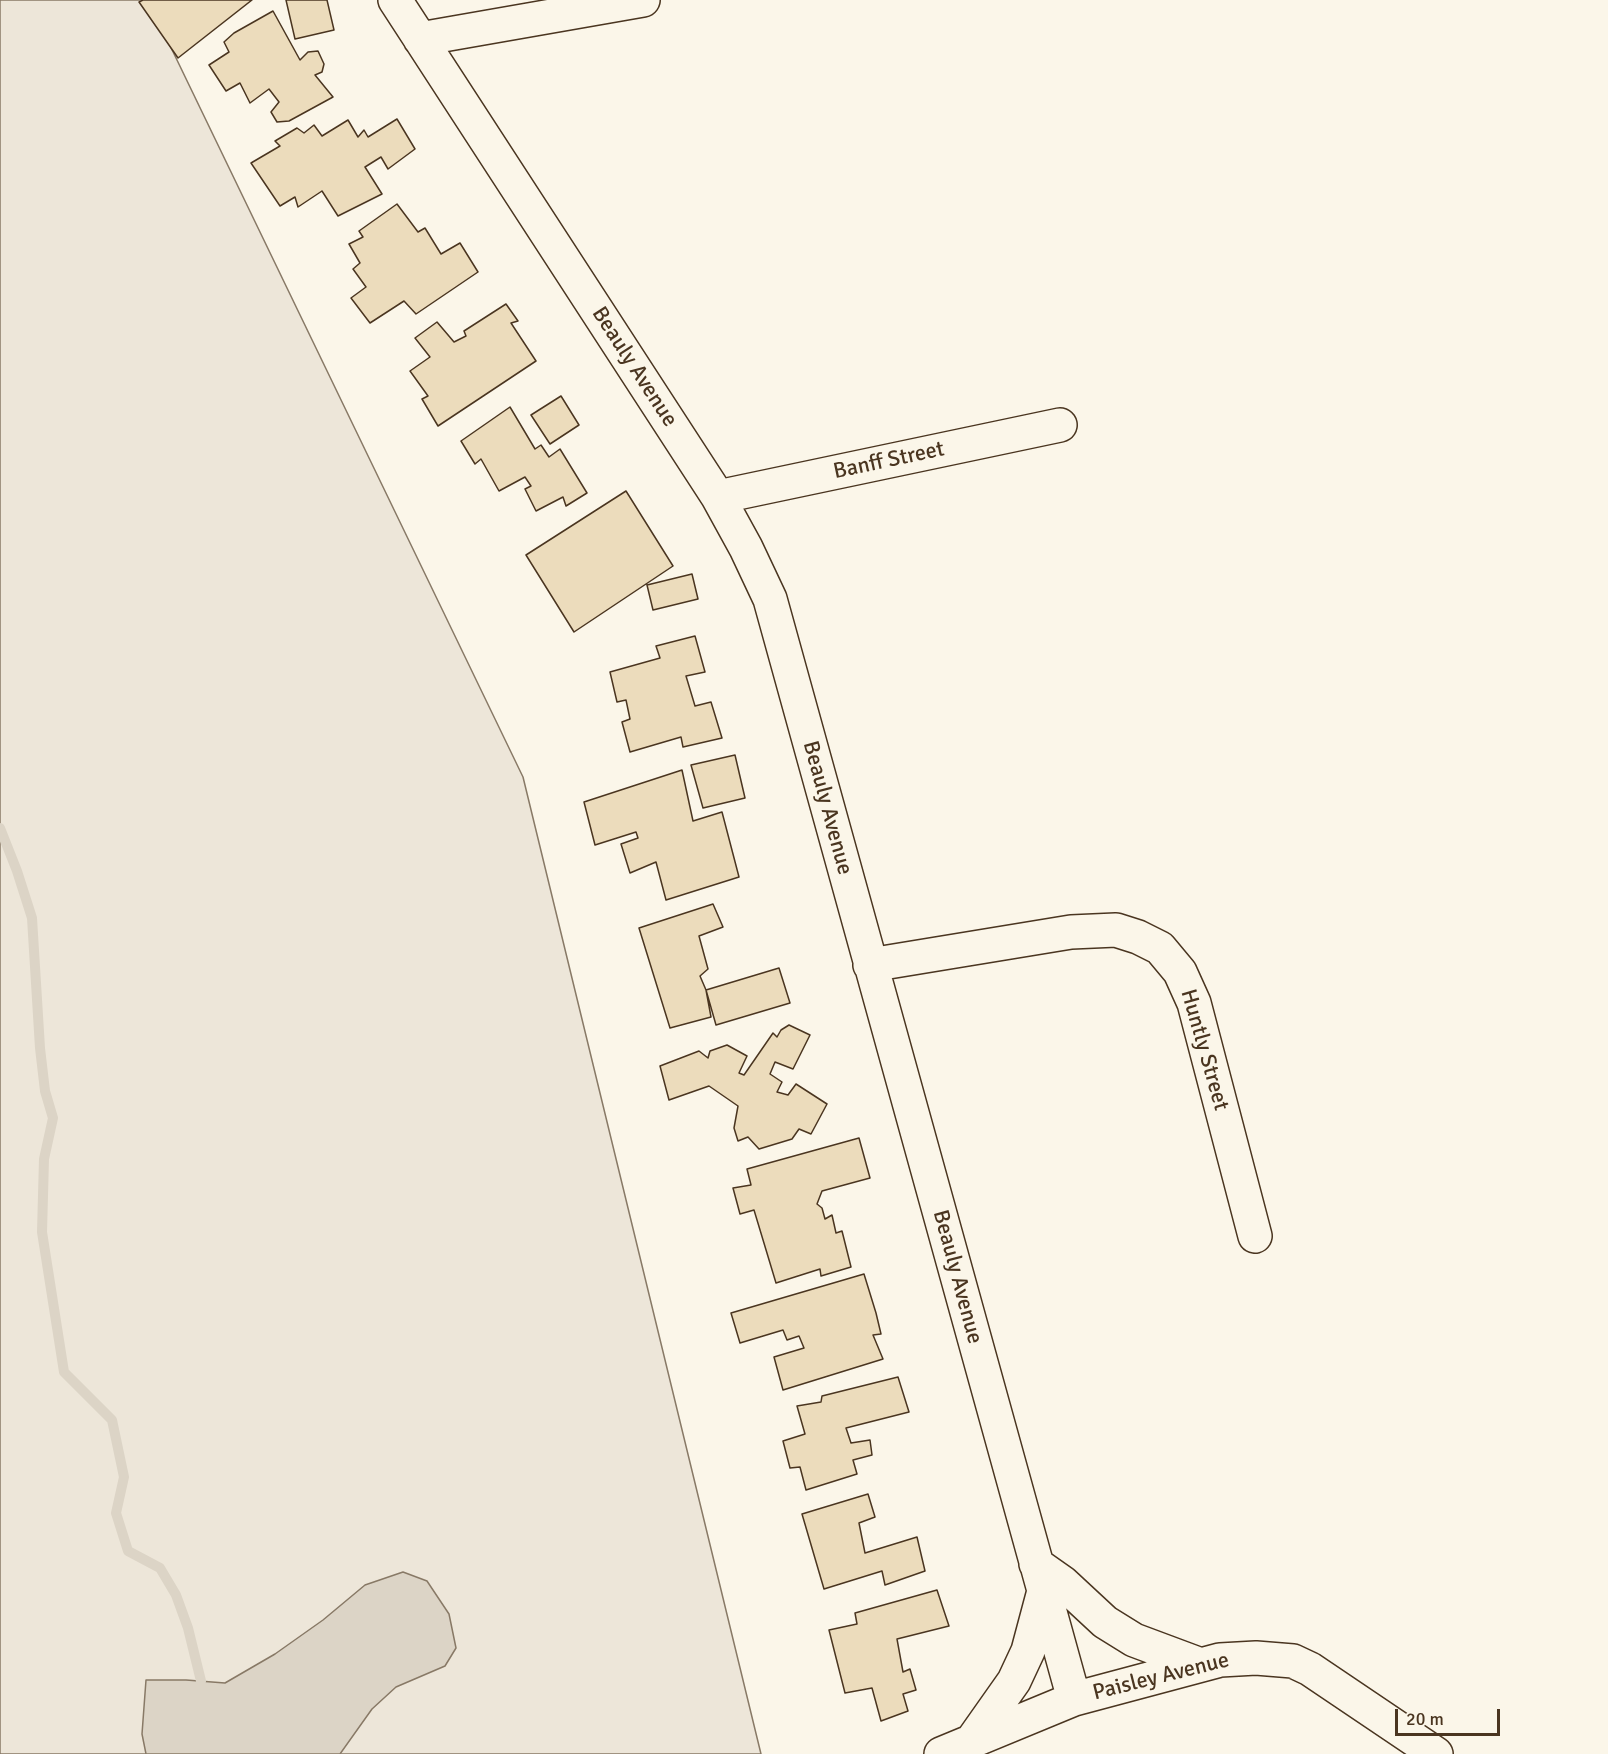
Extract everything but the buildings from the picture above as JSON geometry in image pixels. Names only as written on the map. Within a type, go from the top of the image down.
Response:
[{"type":"street","name":"Beauly Avenue","points":[[395,0],[718,497],[770,599],[1074,1699]]},
{"type":"street","points":[[420,39],[643,0]]},
{"type":"street","name":"Banff Street","points":[[718,497],[1060,425]]},
{"type":"street","name":"Huntly Street","points":[[870,965],[1071,932],[1116,930],[1138,937],[1160,948],[1180,972],[1194,1003],[1255,1236]]},
{"type":"street","points":[[971,1742],[1014,1681],[1028,1650],[1040,1577],[1063,1583],[1105,1622],[1134,1640],[1201,1665]]},
{"type":"street","name":"Paisley Avenue","points":[[941,1754],[1074,1699],[1220,1660],[1256,1658],[1293,1661],[1310,1669],[1436,1754]]},
{"type":"shaded area","points":[[0,0],[148,0],[523,777],[761,1754],[0,1754]]},
{"type":"shaded area","points":[[403,1572],[427,1581],[449,1614],[456,1648],[445,1666],[396,1687],[372,1709],[340,1754],[146,1754],[142,1734],[146,1680],[225,1683],[275,1654],[323,1620],[365,1585]]},
{"type":"waterway","points":[[0,828],[32,918],[40,1048],[45,1091],[53,1118],[44,1159],[42,1232],[64,1372],[112,1420],[124,1477],[116,1513],[128,1551],[160,1568],[176,1595],[188,1628],[201,1681]]}]
